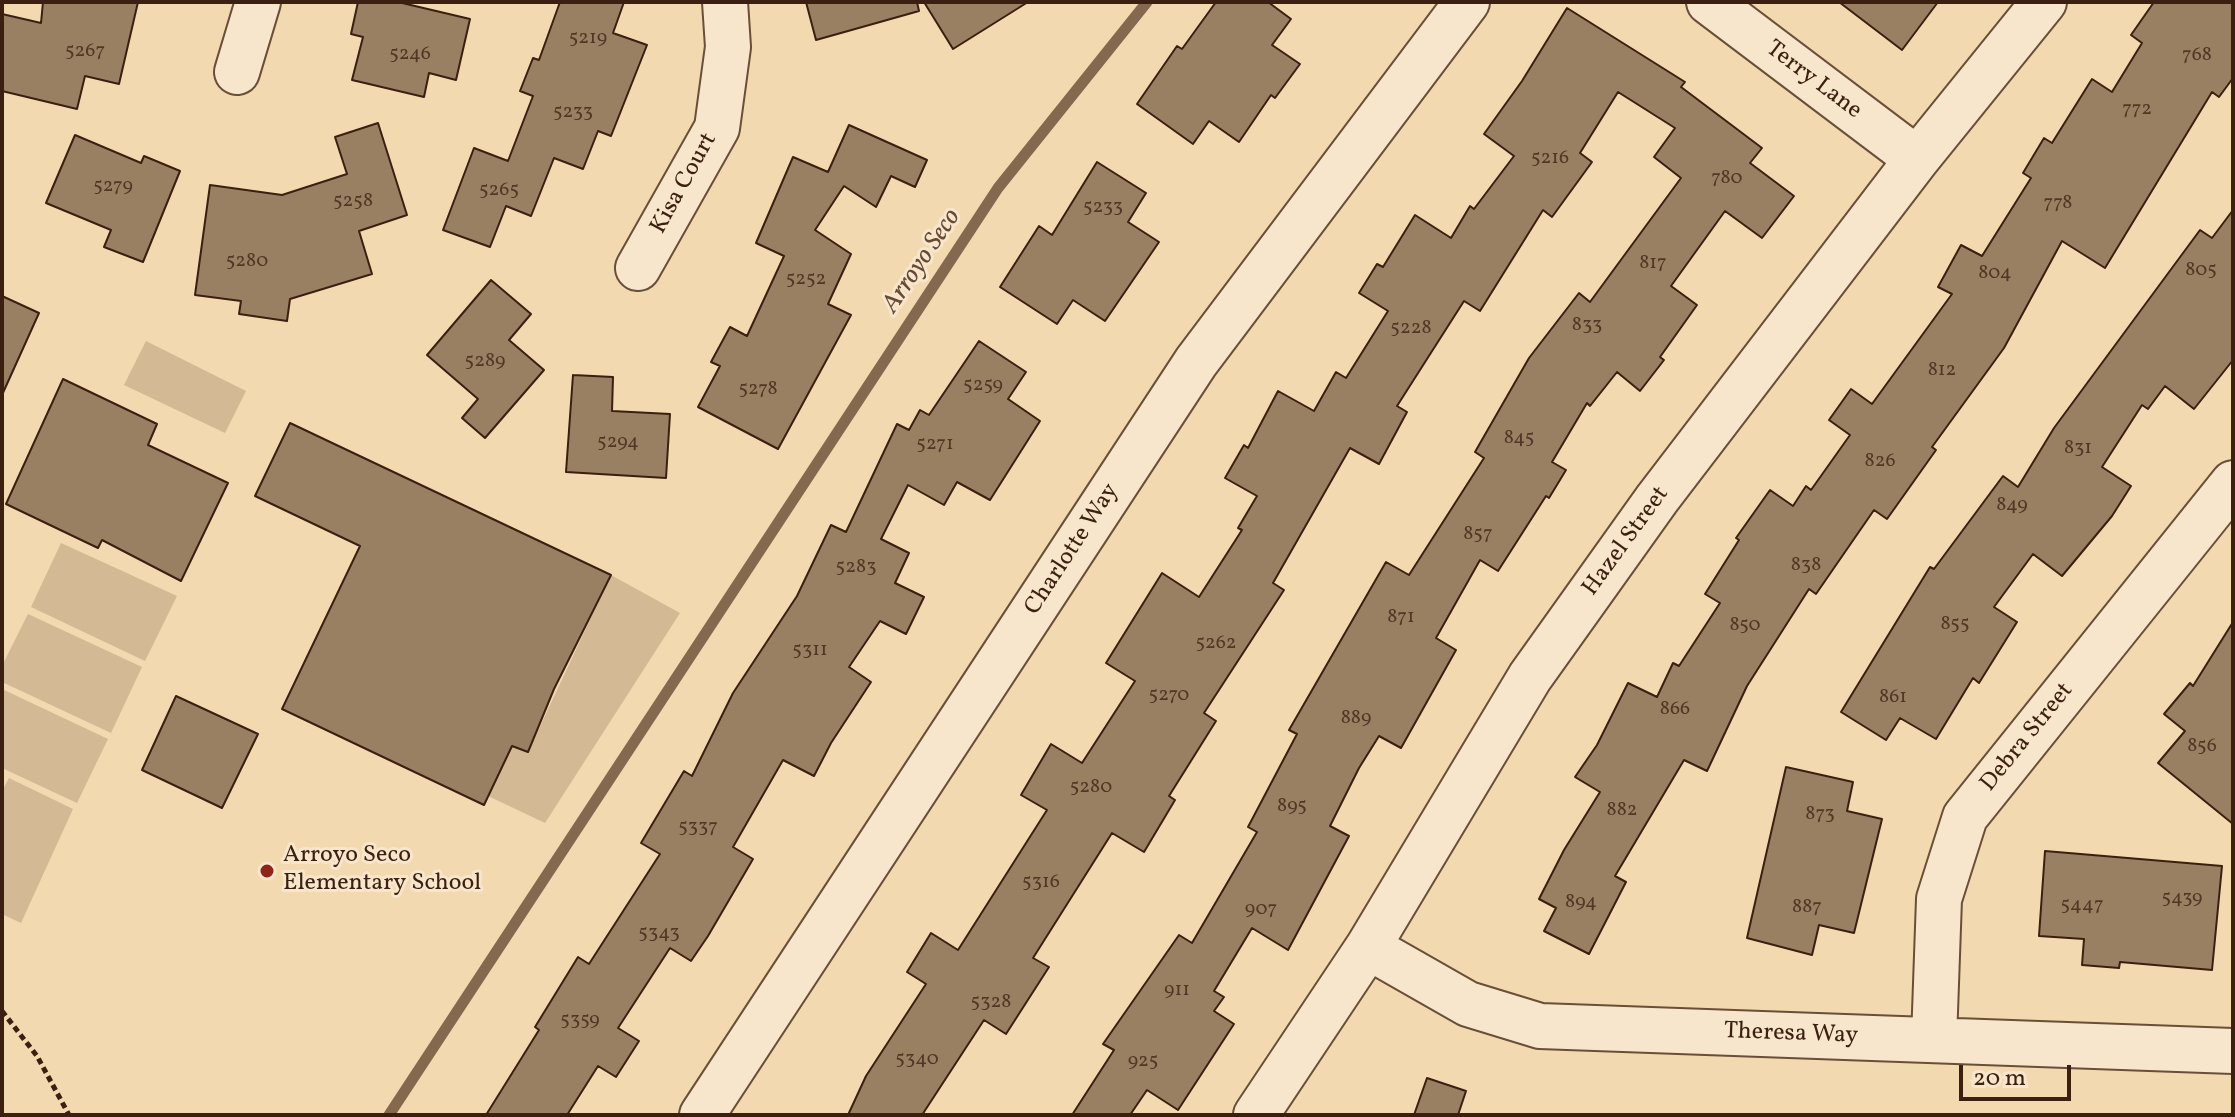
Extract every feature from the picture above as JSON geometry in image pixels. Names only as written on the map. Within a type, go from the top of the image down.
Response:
[{"type":"street","points":[[237,72],[258,2]]},
{"type":"street","name":"Kisa Court","points":[[638,268],[717,128],[728,47],[725,2]]},
{"type":"street","name":"Charlotte Way","points":[[702,1115],[1196,362],[1467,2]]},
{"type":"street","name":"Terry Lane","points":[[1709,2],[1917,159]]},
{"type":"street","name":"Hazel Street","points":[[1256,1115],[1368,947],[1530,677],[1657,499],[1917,159],[2044,2]]},
{"type":"street","name":"Debra Street","points":[[1934,1040],[1939,899],[1965,817],[2233,483]]},
{"type":"street","name":"Theresa Way","points":[[1368,947],[1468,1004],[1540,1026],[2233,1051]]},
{"type":"path","points":[[2,1011],[37,1056],[69,1115]]},
{"type":"shaded area","points":[[146,341],[246,391],[225,433],[124,385]]},
{"type":"shaded area","points":[[61,543],[177,596],[145,661],[31,607]]},
{"type":"shaded area","points":[[611,575],[680,613],[545,823],[488,796],[512,746],[528,752]]},
{"type":"shaded area","points":[[28,614],[142,667],[111,733],[2,682],[2,666]]},
{"type":"shaded area","points":[[2,689],[108,739],[77,803],[2,768]]},
{"type":"shaded area","points":[[9,778],[73,809],[21,923],[2,914],[2,791]]},
{"type":"building","points":[[43,2],[138,2],[119,84],[85,76],[77,109],[2,91],[2,14],[41,23]]},
{"type":"building","points":[[358,2],[398,2],[470,19],[456,80],[429,73],[424,97],[352,80],[363,37],[351,34]]},
{"type":"building","points":[[560,2],[624,2],[613,33],[647,45],[611,136],[598,131],[583,169],[554,158],[531,216],[506,206],[490,247],[443,230],[474,148],[508,161],[533,96],[520,91],[533,58],[539,60]]},
{"type":"building","points":[[806,2],[917,2],[919,11],[816,40]]},
{"type":"building","points":[[924,2],[1028,2],[953,49]]},
{"type":"building","points":[[1216,2],[1268,2],[1291,19],[1272,45],[1300,64],[1275,98],[1271,95],[1239,142],[1209,121],[1193,144],[1137,104],[1177,46],[1182,49]]},
{"type":"building","points":[[1839,2],[1938,2],[1902,50]]},
{"type":"building","points":[[2154,2],[2233,2],[2233,78],[2219,97],[2212,92],[2105,268],[2062,241],[2004,348],[1932,447],[1936,450],[1887,519],[1874,510],[1816,594],[1809,589],[1747,686],[1707,771],[1684,760],[1615,876],[1626,882],[1589,954],[1544,931],[1556,908],[1539,899],[1564,850],[1600,792],[1575,777],[1597,745],[1628,683],[1657,697],[1673,663],[1679,666],[1720,603],[1705,594],[1739,540],[1736,538],[1770,490],[1793,506],[1806,486],[1811,490],[1850,435],[1829,420],[1851,389],[1872,404],[1952,294],[1938,287],[1961,245],[1982,256],[2031,178],[2023,173],[2044,138],[2052,143],[2092,79],[2112,92],[2142,43],[2131,35]]},
{"type":"building","points":[[1567,8],[1685,82],[1681,87],[1762,148],[1750,163],[1794,196],[1762,238],[1725,211],[1671,286],[1697,305],[1660,357],[1664,360],[1640,391],[1617,372],[1590,406],[1587,403],[1552,462],[1566,470],[1549,498],[1546,496],[1498,571],[1480,560],[1436,638],[1456,650],[1401,748],[1379,736],[1359,768],[1330,826],[1349,836],[1288,950],[1252,928],[1214,991],[1224,997],[1214,1011],[1234,1024],[1178,1110],[1147,1090],[1130,1115],[1072,1115],[1114,1050],[1103,1044],[1179,935],[1192,943],[1257,832],[1248,827],[1297,734],[1289,730],[1386,562],[1409,575],[1484,458],[1475,452],[1529,358],[1579,293],[1590,302],[1681,178],[1654,157],[1675,128],[1618,92],[1580,153],[1592,162],[1552,217],[1543,210],[1480,311],[1464,301],[1397,406],[1407,412],[1379,464],[1350,448],[1273,583],[1284,590],[1204,713],[1216,721],[1169,796],[1175,800],[1144,852],[1112,833],[1033,958],[1049,967],[1006,1034],[984,1020],[922,1115],[848,1115],[866,1076],[926,984],[907,972],[931,933],[958,950],[1047,810],[1021,795],[1051,744],[1082,763],[1135,681],[1106,663],[1162,573],[1199,597],[1242,530],[1238,528],[1257,496],[1225,478],[1244,445],[1248,448],[1278,391],[1314,411],[1336,372],[1346,378],[1388,311],[1359,293],[1377,264],[1383,267],[1415,215],[1451,238],[1470,206],[1474,209],[1514,156],[1484,134],[1522,81]]},
{"type":"building","points":[[378,123],[407,215],[359,231],[372,274],[290,299],[287,321],[239,314],[241,301],[195,295],[210,185],[282,195],[347,174],[335,137]]},
{"type":"building","points":[[849,125],[927,160],[915,187],[891,176],[876,207],[844,186],[815,230],[851,254],[828,304],[851,315],[778,449],[698,407],[720,366],[711,362],[730,327],[747,336],[784,256],[756,243],[793,157],[828,172]]},
{"type":"building","points":[[75,135],[141,163],[144,156],[180,171],[143,262],[104,247],[111,230],[46,203]]},
{"type":"building","points":[[1097,162],[1146,193],[1128,222],[1159,242],[1105,321],[1073,300],[1057,324],[1000,287],[1039,226],[1052,235]]},
{"type":"building","points":[[2233,210],[2233,360],[2194,409],[2165,386],[2148,409],[2142,405],[2102,467],[2131,486],[2112,516],[2062,576],[2033,554],[1994,607],[2017,622],[1979,683],[1973,678],[1936,739],[1900,718],[1886,740],[1841,712],[1930,567],[1934,569],[2003,476],[2018,487],[2054,428],[2200,230],[2212,238]]},
{"type":"building","points":[[491,280],[531,314],[509,340],[544,370],[485,438],[462,418],[478,399],[427,355]]},
{"type":"building","points":[[2,296],[39,313],[2,395]]},
{"type":"building","points":[[979,341],[1026,372],[1008,399],[1040,421],[990,500],[957,482],[944,505],[908,485],[881,539],[909,553],[895,583],[924,597],[906,634],[880,621],[849,667],[871,682],[831,743],[814,776],[783,760],[733,847],[753,859],[708,936],[691,961],[670,948],[618,1028],[639,1041],[616,1077],[598,1066],[567,1115],[486,1115],[539,1030],[535,1027],[578,957],[589,964],[660,854],[641,843],[684,771],[692,776],[733,693],[797,596],[831,525],[846,532],[897,424],[909,430],[920,410],[929,415]]},
{"type":"building","points":[[573,375],[613,377],[612,411],[670,414],[666,478],[566,472]]},
{"type":"building","points":[[63,379],[157,424],[148,445],[228,483],[181,581],[102,540],[98,548],[6,504]]},
{"type":"building","points":[[290,423],[611,575],[554,689],[528,752],[512,746],[484,805],[282,709],[360,546],[255,496]]},
{"type":"building","points":[[2233,622],[2233,824],[2158,763],[2185,731],[2164,714],[2190,683],[2193,686]]},
{"type":"building","points":[[176,696],[258,734],[222,808],[142,770]]},
{"type":"building","points":[[1786,767],[1853,782],[1847,811],[1882,819],[1854,933],[1819,925],[1812,955],[1747,938]]},
{"type":"building","points":[[2045,851],[2222,866],[2212,970],[2120,962],[2119,968],[2082,965],[2084,939],[2039,936]]},
{"type":"building","points":[[1427,1078],[1466,1091],[1458,1115],[1414,1115]]},
{"type":"waterway","name":"Arroyo Seco","points":[[389,1115],[998,188],[1147,2]]},
{"type":"place","name":"Arroyo Seco Elementary School","points":[[267,871]]}]
